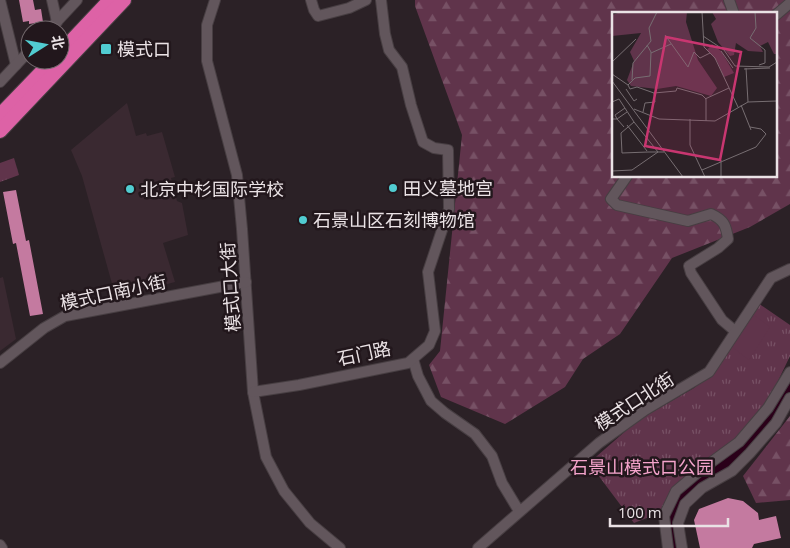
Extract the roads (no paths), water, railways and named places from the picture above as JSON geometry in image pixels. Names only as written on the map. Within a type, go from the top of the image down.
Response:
[{"type":"highway","points":[[70,42],[110,0]]},
{"type":"highway","points":[[0,130],[124,0]]},
{"type":"highway","points":[[0,115],[43,70]]},
{"type":"street","points":[[0,0],[16,65]]},
{"type":"street","points":[[52,0],[57,20]]},
{"type":"street","points":[[59,20],[77,0]]},
{"type":"street","name":"模式口大街","points":[[215,0],[207,25],[206,62],[237,175],[253,392],[266,457],[284,491],[310,523],[340,548]]},
{"type":"street","points":[[311,0],[318,16],[349,8],[366,0]]},
{"type":"street","name":"石门路","points":[[253,392],[299,385],[408,363],[429,345],[435,331],[428,272],[449,210],[448,150],[434,148],[423,142],[411,105],[402,67],[389,50],[382,0]]},
{"type":"street","points":[[729,0],[733,12]]},
{"type":"street","points":[[778,13],[790,3]]},
{"type":"street","points":[[0,82],[20,61]]},
{"type":"street","points":[[626,178],[612,199],[617,204],[688,221],[712,214],[721,218],[726,224],[728,239],[718,248],[689,266],[690,273],[722,320],[735,331]]},
{"type":"street","name":"模式口北街","points":[[478,548],[599,443],[645,410],[709,372],[771,278],[790,269]]},
{"type":"street","name":"模式口南小街","points":[[0,363],[44,328],[65,316],[246,282]]},
{"type":"street","points":[[413,359],[418,376],[431,401],[475,434],[492,456],[502,483],[519,511]]},
{"type":"street","points":[[668,548],[664,516],[676,491],[739,442],[768,408],[790,372]]},
{"type":"street","points":[[682,548],[678,523],[685,504],[702,488],[732,471],[750,453],[776,423],[790,398]]},
{"type":"waterway","points":[[675,548],[671,516],[683,493],[742,452],[776,412],[790,387]]},
{"type":"place","name":"模式口","points":[[106,49]]},
{"type":"place","name":"田义墓地宫","points":[[393,188]]},
{"type":"place","name":"北京中杉国际学校","points":[[130,189]]},
{"type":"place","name":"石景山区石刻博物馆","points":[[303,220]]},
{"type":"park label","name":"石景山模式口公园","points":[[642,467]]}]
